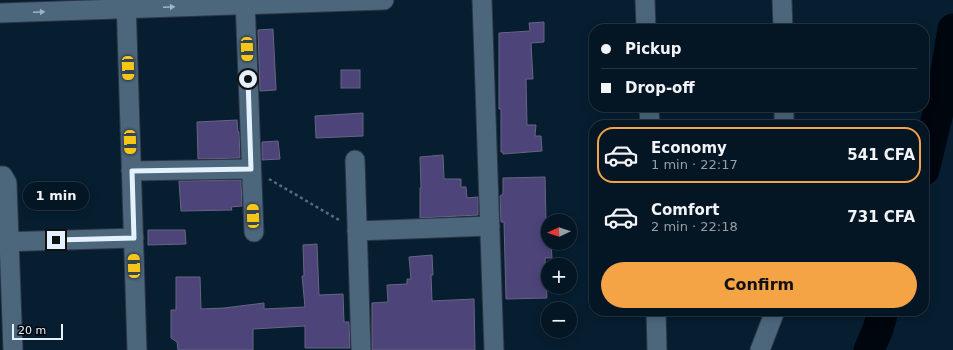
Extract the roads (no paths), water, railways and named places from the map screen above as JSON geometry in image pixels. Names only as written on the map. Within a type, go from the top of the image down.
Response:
[{"type":"street","points":[[0,13],[126,4],[384,0]]},
{"type":"street","points":[[482,0],[494,350]]},
{"type":"street","points":[[645,0],[646,24]]},
{"type":"street","points":[[782,0],[782,24]]},
{"type":"street","points":[[245,2],[254,232]]},
{"type":"street","points":[[126,4],[137,350]]},
{"type":"street","points":[[355,160],[361,350]]},
{"type":"street","points":[[132,171],[251,169]]},
{"type":"street","points":[[0,176],[3,176],[7,183],[5,242],[13,350]]},
{"type":"street","points":[[357,231],[490,226]]},
{"type":"street","points":[[5,242],[134,238]]},
{"type":"street","points":[[656,316],[657,350]]},
{"type":"street","points":[[760,350],[773,316]]},
{"type":"waterway","points":[[929,149],[942,96],[953,29]]},
{"type":"waterway","points":[[869,350],[882,316]]}]
